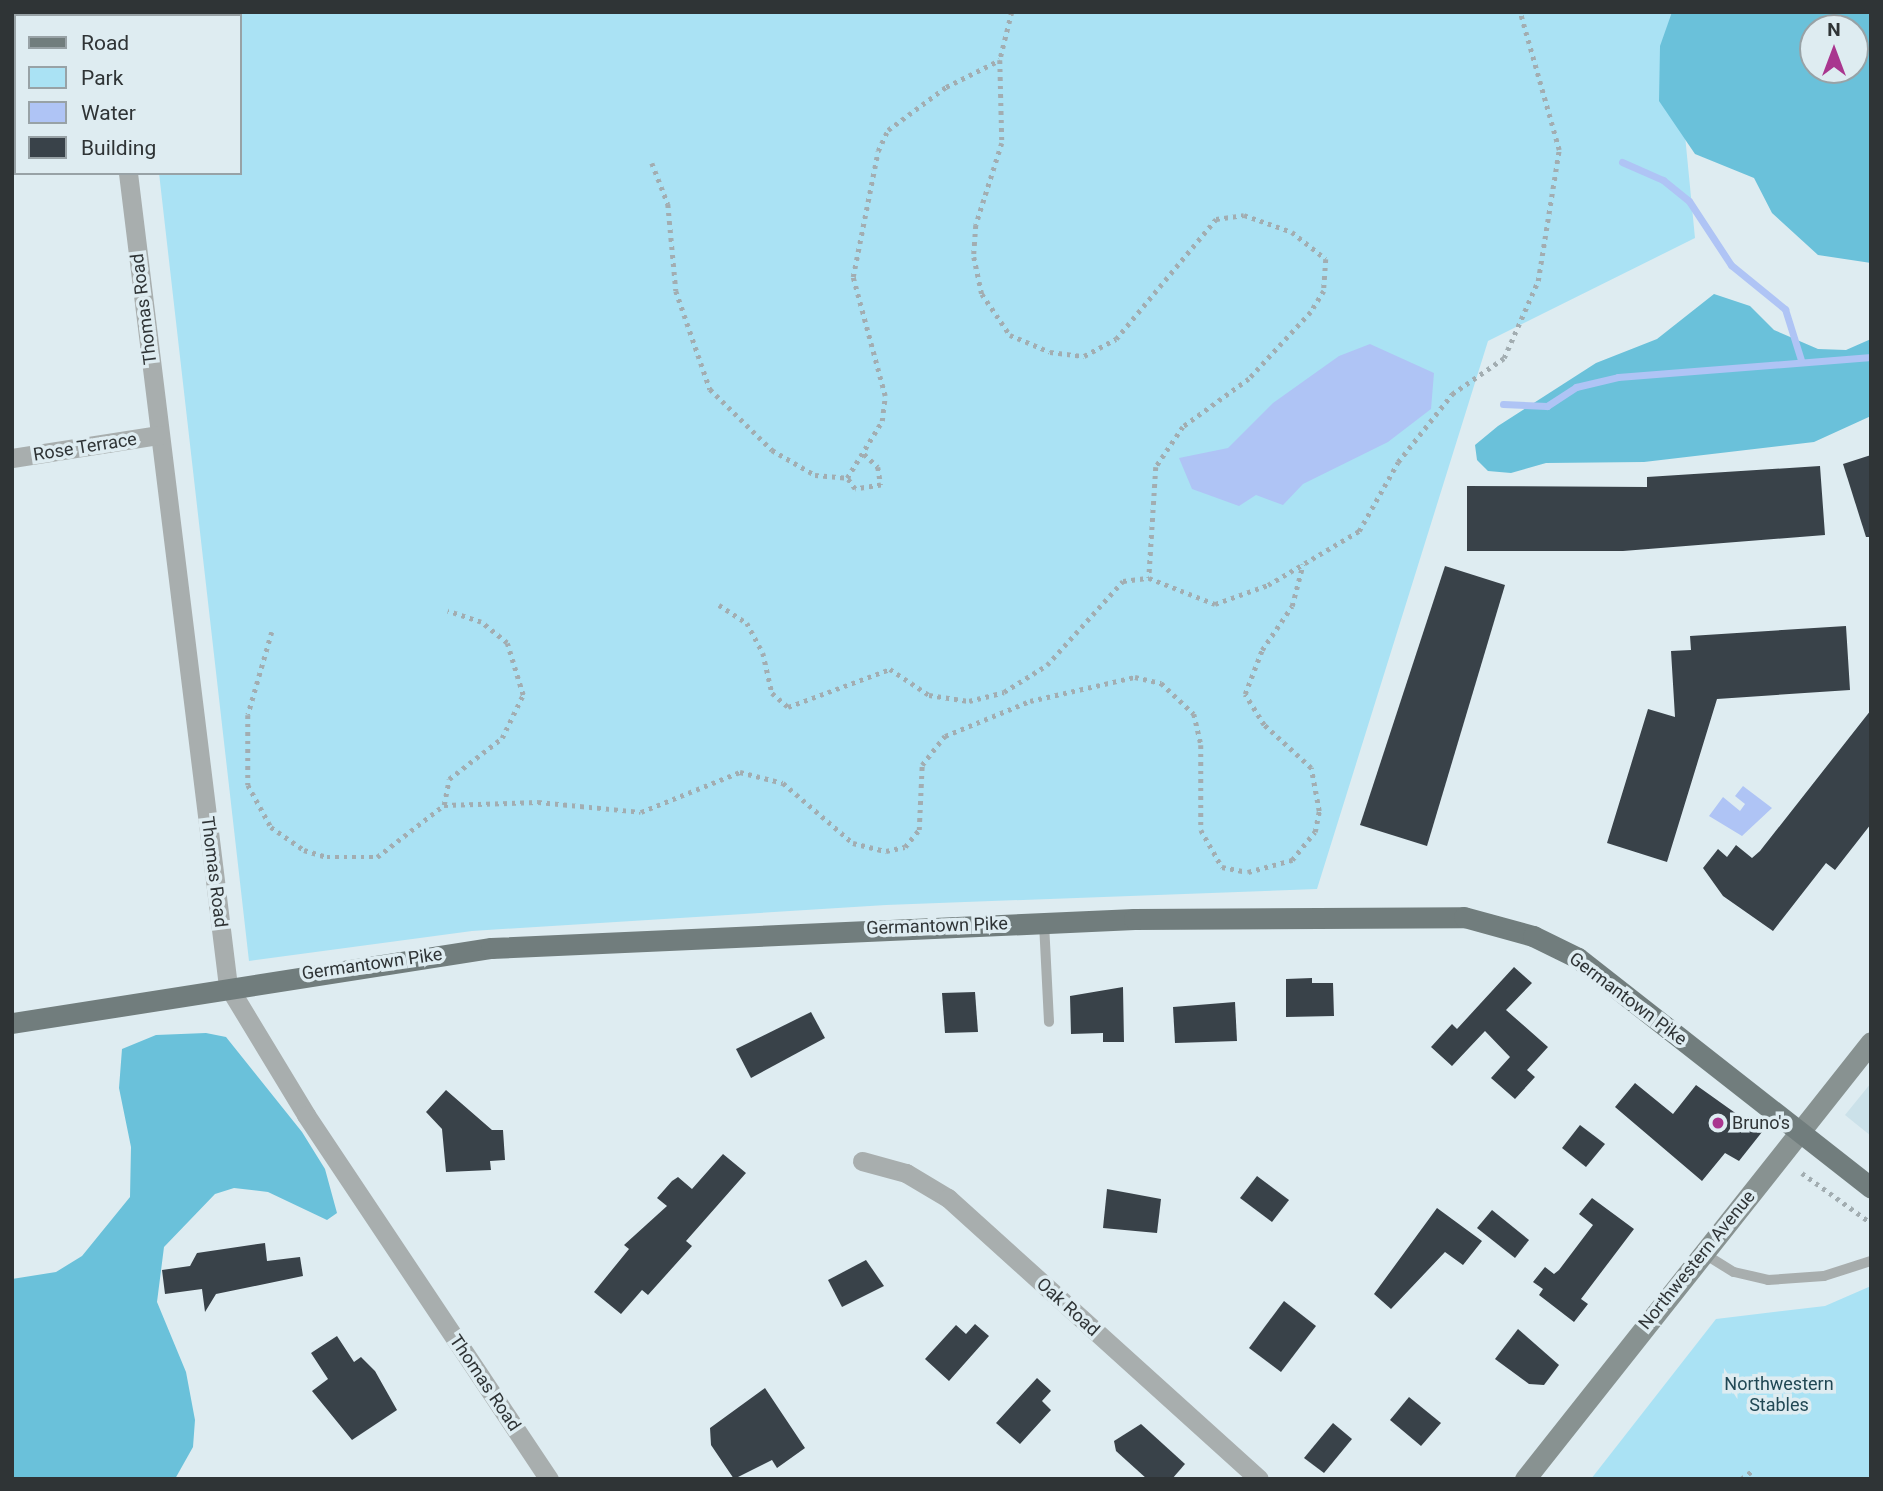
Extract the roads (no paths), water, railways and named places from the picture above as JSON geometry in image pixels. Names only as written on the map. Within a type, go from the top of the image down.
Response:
[{"type":"main road","name":"Germantown Pike","points":[[12,1023],[228,986],[491,948],[1044,922],[1414,913],[1489,921],[1578,958],[1871,1188]]},
{"type":"street","name":"Thomas Road","points":[[128,175],[228,986],[306,1115],[549,1479]]},
{"type":"street","name":"Rose Terrace","points":[[12,458],[159,435]]},
{"type":"street","name":"Northwestern Avenue","points":[[1525,1479],[1702,1252],[1871,1042]]},
{"type":"street","name":"Oak Road","points":[[862,1161],[906,1172],[948,1198],[1259,1479]]},
{"type":"lane","points":[[1044,922],[1049,1022]]},
{"type":"lane","points":[[1702,1252],[1734,1272],[1768,1280],[1824,1276],[1871,1261]]},
{"type":"water","points":[[1370,344],[1434,373],[1431,409],[1388,442],[1303,484],[1283,505],[1256,495],[1239,506],[1192,489],[1179,458],[1228,448],[1273,403],[1339,356]]},
{"type":"water","points":[[1743,786],[1772,808],[1742,836],[1709,816],[1723,797],[1740,811],[1745,804],[1735,796]]},
{"type":"waterway","points":[[1622,162],[1663,180],[1689,201],[1731,265],[1785,309],[1801,360]]},
{"type":"waterway","points":[[1503,404],[1547,406],[1576,387],[1618,377],[1871,357]]},
{"type":"place","name":"Bruno's","points":[[1718,1123]]},
{"type":"park label","name":"Northwestern Stables","points":[[1779,1395]]}]
